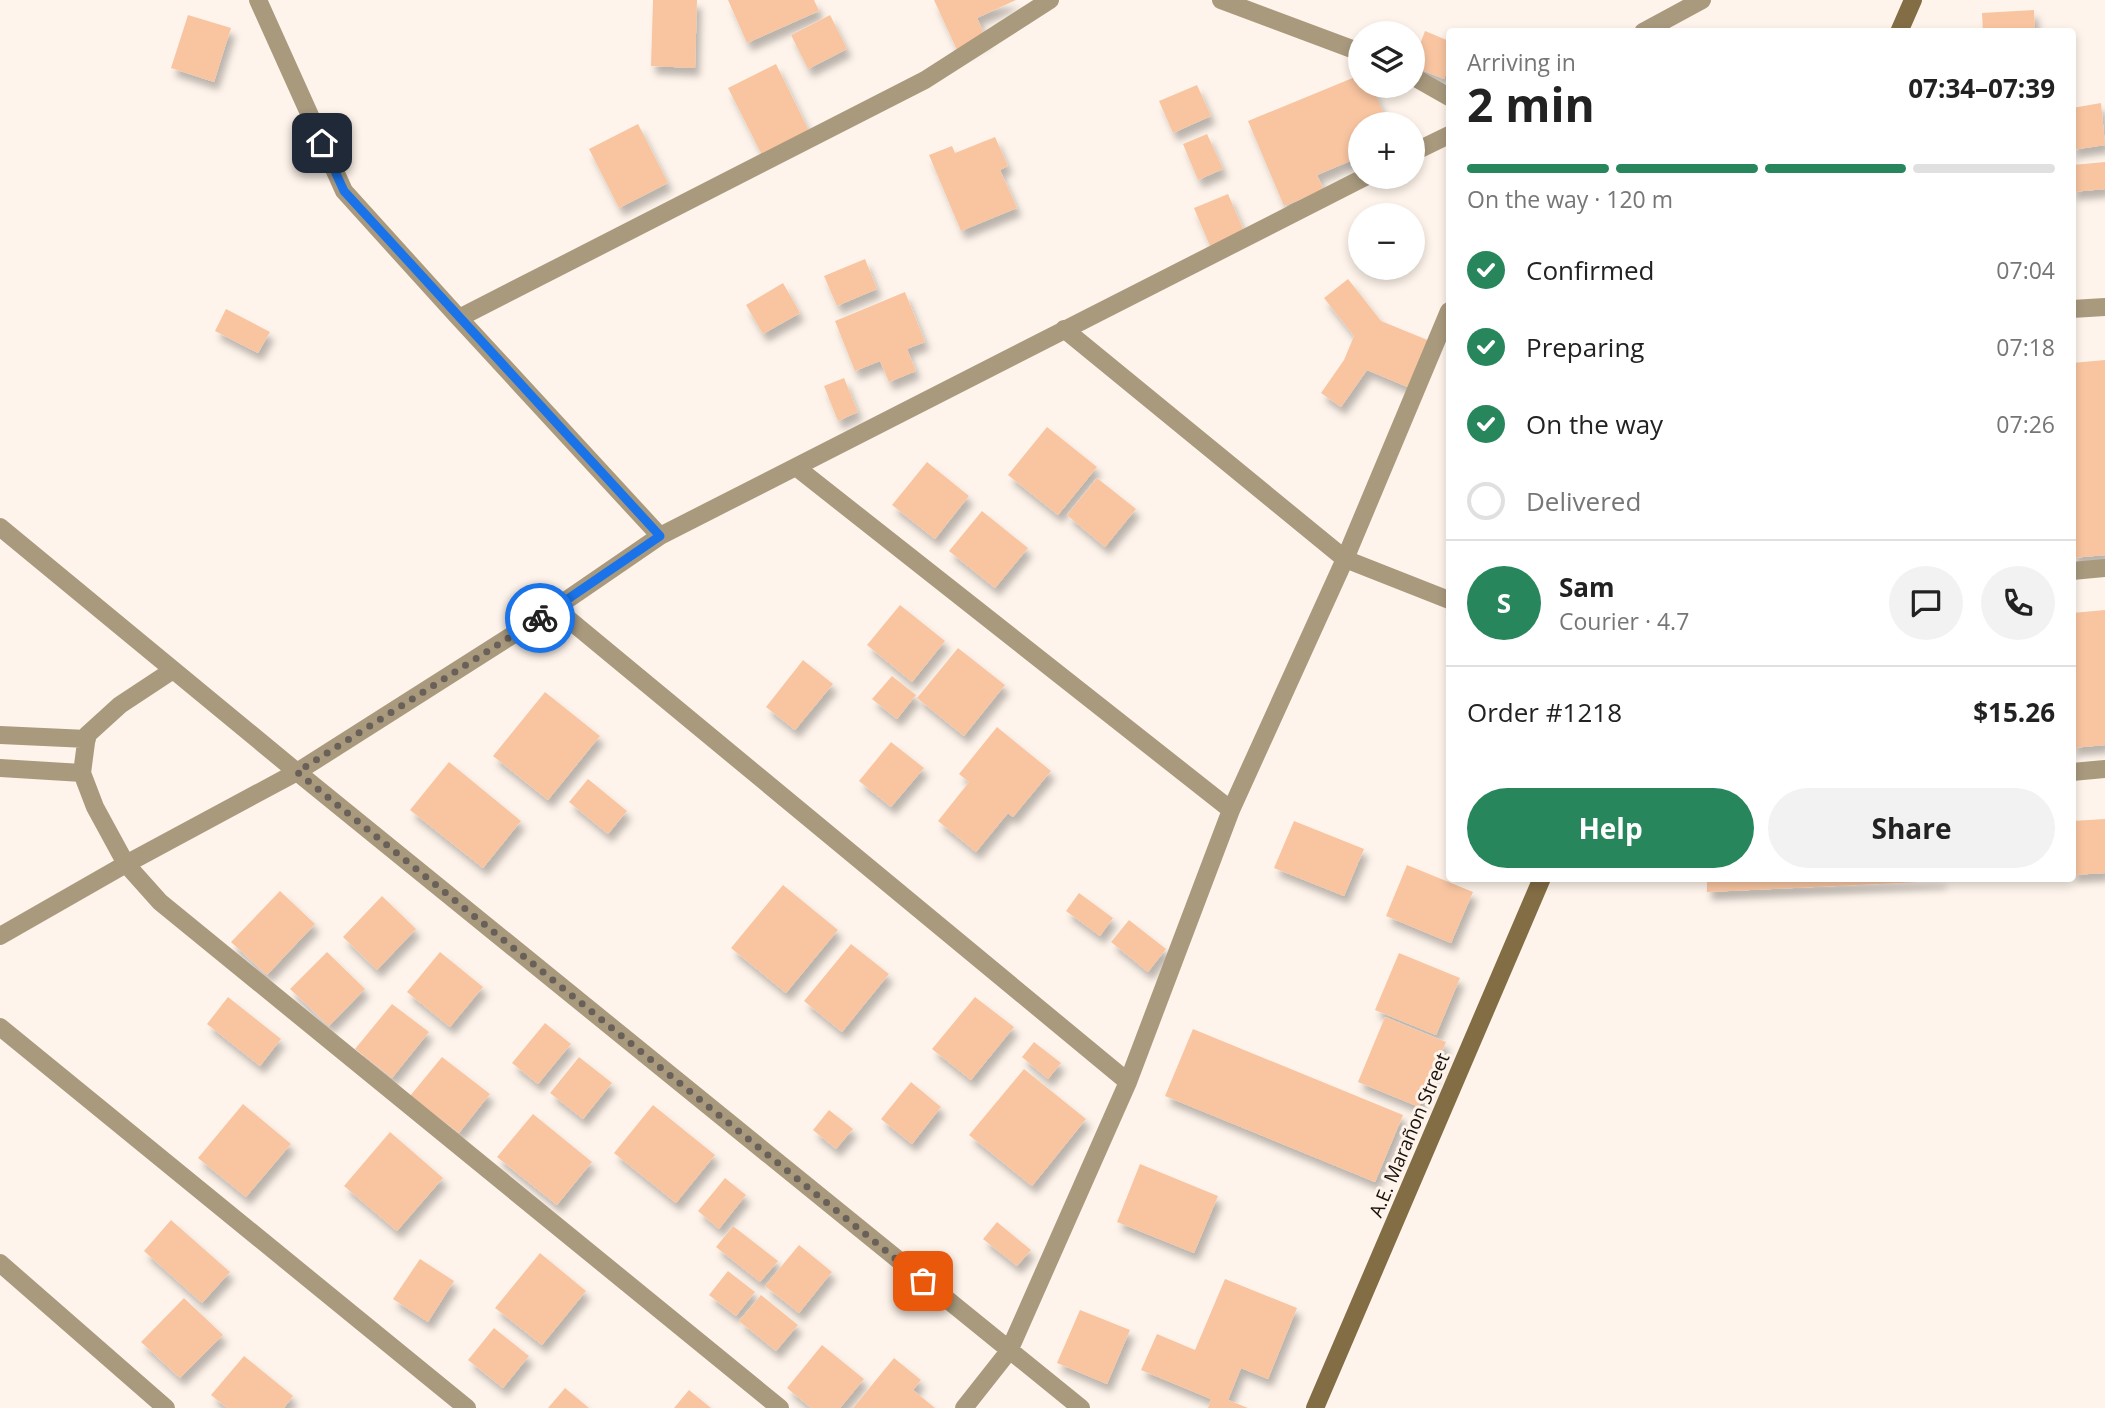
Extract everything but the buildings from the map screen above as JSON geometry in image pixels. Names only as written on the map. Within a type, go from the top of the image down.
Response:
[{"type":"main road","points":[[1901,28],[1913,0]]},
{"type":"main road","name":"A.E. Marañon Street","points":[[1315,1408],[1540,882]]},
{"type":"street","points":[[258,0],[344,191],[660,536]]},
{"type":"street","points":[[459,318],[925,80],[1050,0]]},
{"type":"street","points":[[1221,0],[1348,48]]},
{"type":"street","points":[[1650,28],[1702,0]]},
{"type":"street","points":[[1425,83],[1446,95]]},
{"type":"street","points":[[1425,147],[1446,136]]},
{"type":"street","points":[[0,936],[126,864],[297,772],[555,608],[660,536],[1348,186]]},
{"type":"street","points":[[2076,309],[2105,307]]},
{"type":"street","points":[[964,1408],[1009,1351],[1128,1082],[1231,810],[1345,559],[1446,318]]},
{"type":"street","points":[[1064,329],[1345,559],[1446,599]]},
{"type":"street","points":[[796,467],[1231,810]]},
{"type":"street","points":[[0,527],[297,772],[1081,1408]]},
{"type":"street","points":[[2076,571],[2105,568]]},
{"type":"street","points":[[555,608],[1128,1082]]},
{"type":"street","points":[[173,670],[120,705],[87,734],[82,773],[95,807],[126,864],[160,902],[780,1408]]},
{"type":"street","points":[[0,735],[87,739]]},
{"type":"street","points":[[0,768],[82,773]]},
{"type":"street","points":[[2076,772],[2105,769]]},
{"type":"street","points":[[0,1027],[467,1408]]},
{"type":"street","points":[[0,1263],[166,1408]]},
{"type":"way so far","points":[[540,618],[297,772],[923,1281]]},
{"type":"route","points":[[322,143],[344,191],[660,536],[540,618]]}]
